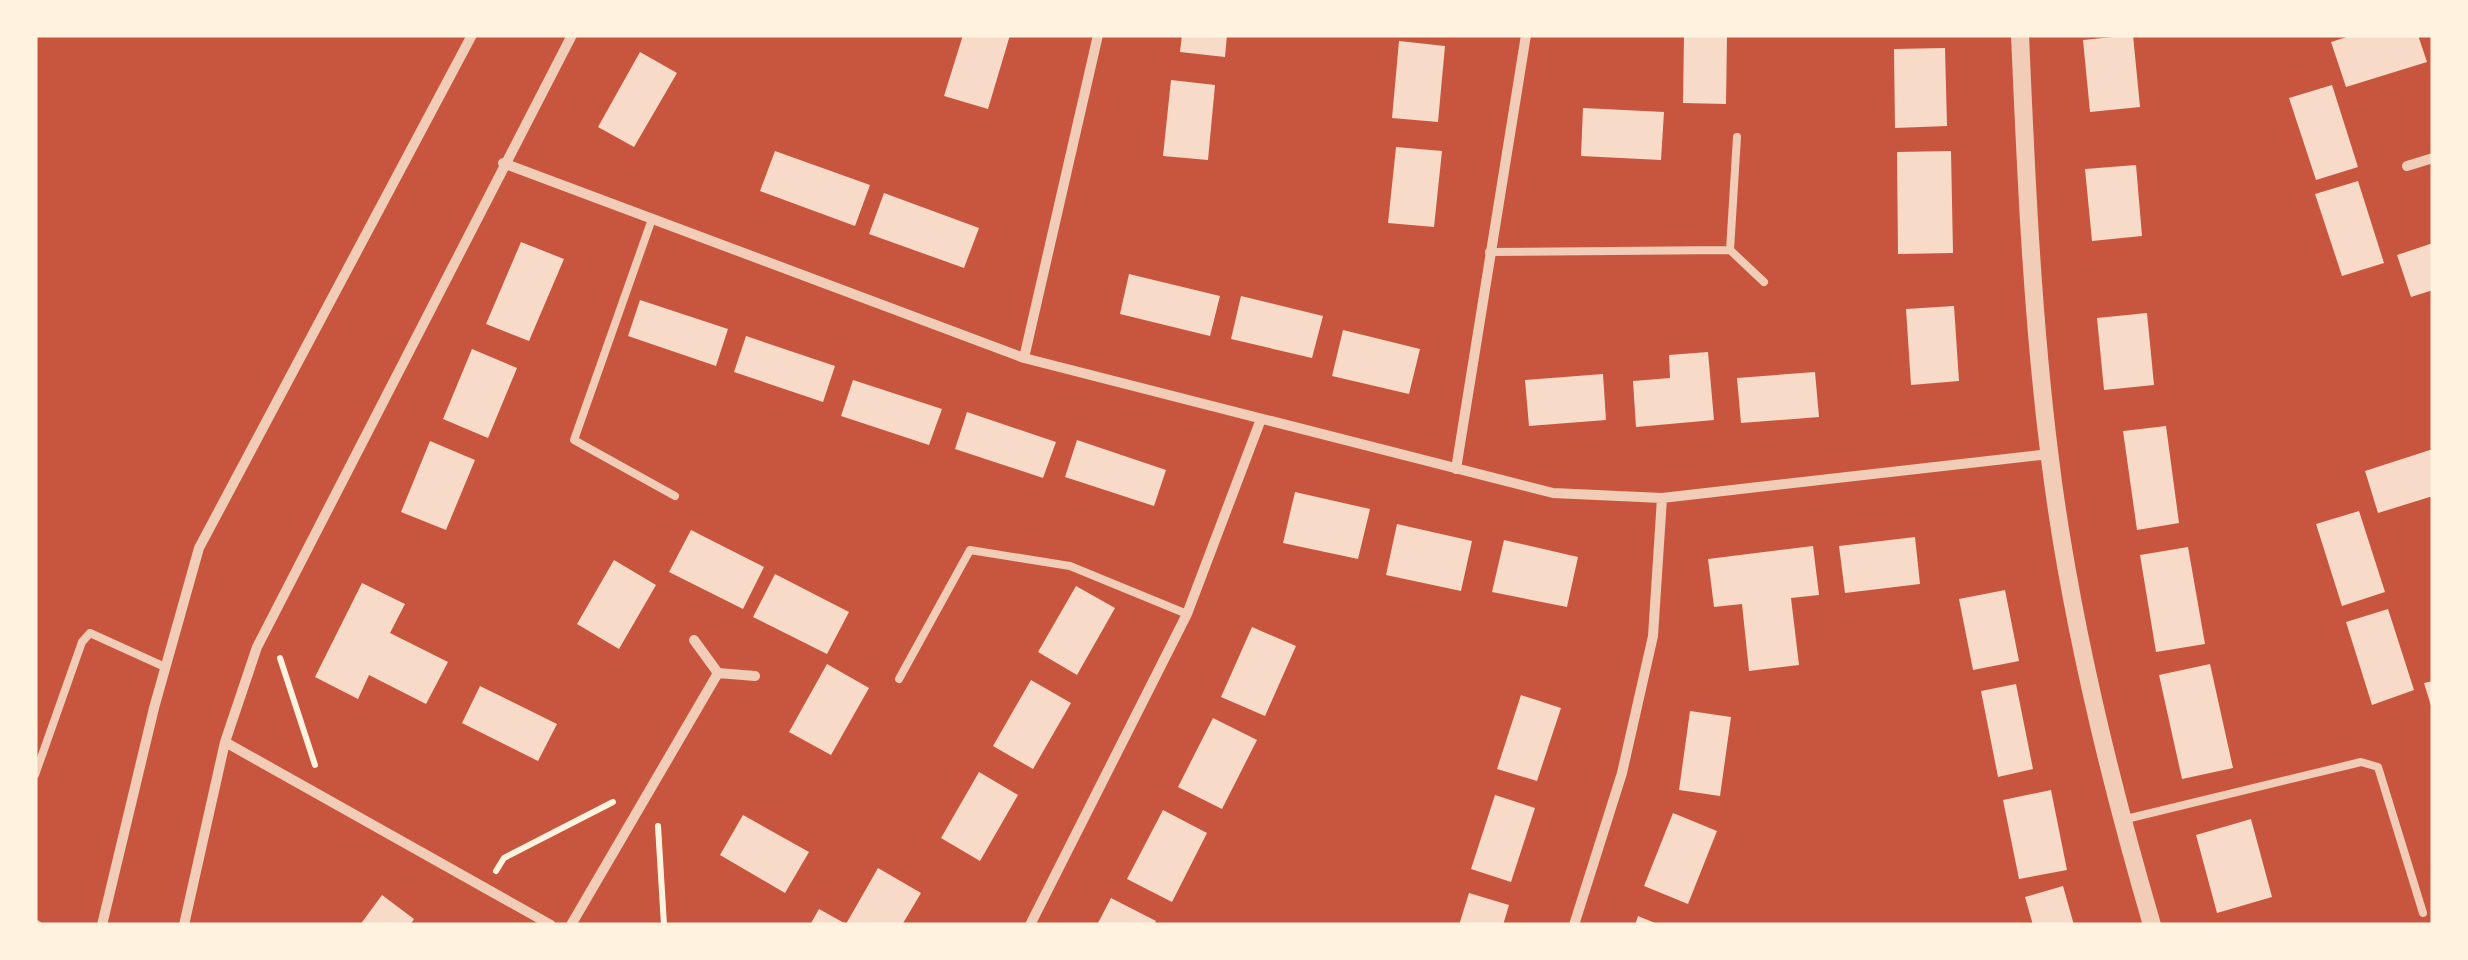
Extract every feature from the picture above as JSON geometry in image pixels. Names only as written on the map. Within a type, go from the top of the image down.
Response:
[{"type":"street","points":[[102,925],[165,667],[199,548],[472,35]]},
{"type":"street","points":[[184,925],[225,742],[257,647],[572,35]]},
{"type":"street","points":[[1024,358],[1098,35]]},
{"type":"street","points":[[1456,469],[1526,35]]},
{"type":"street","points":[[2020,35],[2029,235],[2049,454],[2122,820],[2152,925]]},
{"type":"street","points":[[2407,166],[2433,158]]},
{"type":"street","points":[[503,163],[1024,358],[1553,493],[1662,498],[2049,454]]},
{"type":"street","points":[[1030,925],[1187,614],[1261,419]]},
{"type":"street","points":[[1574,925],[1622,773],[1653,636],[1662,498]]},
{"type":"street","points":[[694,640],[718,673],[755,676]]},
{"type":"street","points":[[571,925],[718,673]]},
{"type":"street","points":[[225,742],[315,796],[551,925]]},
{"type":"lane","points":[[1730,250],[1737,137]]},
{"type":"lane","points":[[652,219],[574,440],[676,496]]},
{"type":"lane","points":[[1489,252],[1730,250],[1764,282]]},
{"type":"lane","points":[[898,679],[970,550],[1070,566],[1187,614]]},
{"type":"lane","points":[[35,774],[82,642],[90,633],[165,667]]},
{"type":"lane","points":[[2122,820],[2360,762],[2378,768],[2423,913]]},
{"type":"path","points":[[257,647],[280,658],[315,765],[315,796]]},
{"type":"building","points":[[963,35],[1010,35],[988,109],[944,96]]},
{"type":"building","points":[[1182,35],[1227,35],[1225,57],[1180,52]]},
{"type":"building","points":[[1684,35],[1727,35],[1726,104],[1683,103]]},
{"type":"building","points":[[2133,35],[2140,107],[2090,112],[2083,40]]},
{"type":"building","points":[[2353,35],[2418,35],[2427,62],[2346,87],[2331,42]]},
{"type":"building","points":[[1399,41],[1445,46],[1438,122],[1392,118]]},
{"type":"building","points":[[1945,48],[1947,126],[1895,128],[1894,49]]},
{"type":"building","points":[[640,52],[677,73],[634,147],[598,127]]},
{"type":"building","points":[[1171,80],[1215,85],[1208,160],[1163,156]]},
{"type":"building","points":[[2332,85],[2358,167],[2316,180],[2289,98]]},
{"type":"building","points":[[1583,108],[1664,112],[1661,160],[1581,156]]},
{"type":"building","points":[[1396,147],[1442,151],[1434,227],[1388,223]]},
{"type":"building","points":[[775,151],[870,185],[855,226],[760,191]]},
{"type":"building","points":[[1951,151],[1953,253],[1898,254],[1897,152]]},
{"type":"building","points":[[2136,165],[2142,236],[2092,241],[2085,169]]},
{"type":"building","points":[[2358,181],[2384,263],[2342,276],[2315,194]]},
{"type":"building","points":[[884,193],[979,228],[964,268],[869,234]]},
{"type":"building","points":[[521,242],[564,259],[529,341],[486,324]]},
{"type":"building","points":[[2433,243],[2433,290],[2411,297],[2397,255]]},
{"type":"building","points":[[1129,274],[1220,296],[1210,336],[1120,314]]},
{"type":"building","points":[[1241,296],[1323,316],[1312,358],[1231,339]]},
{"type":"building","points":[[640,300],[728,329],[716,366],[628,336]]},
{"type":"building","points":[[1954,306],[1959,381],[1911,385],[1906,309]]},
{"type":"building","points":[[2147,313],[2154,385],[2104,390],[2097,318]]},
{"type":"building","points":[[1343,330],[1420,349],[1409,394],[1332,376]]},
{"type":"building","points":[[746,336],[835,366],[823,402],[734,372]]},
{"type":"building","points":[[472,349],[517,368],[488,438],[443,419]]},
{"type":"building","points":[[1708,352],[1714,420],[1636,427],[1633,381],[1670,378],[1669,355]]},
{"type":"building","points":[[1815,372],[1819,417],[1741,423],[1737,378]]},
{"type":"building","points":[[1603,374],[1606,420],[1529,426],[1525,380]]},
{"type":"building","points":[[853,380],[942,409],[929,445],[841,416]]},
{"type":"building","points":[[967,412],[1056,442],[1043,478],[955,449]]},
{"type":"building","points":[[2166,426],[2179,523],[2137,530],[2123,431]]},
{"type":"building","points":[[1077,440],[1166,470],[1154,506],[1065,477]]},
{"type":"building","points":[[430,441],[475,460],[446,530],[401,512]]},
{"type":"building","points":[[2433,449],[2433,496],[2378,513],[2365,471]]},
{"type":"building","points":[[1295,492],[1370,509],[1358,559],[1283,543]]},
{"type":"building","points":[[2359,511],[2385,592],[2342,606],[2316,524]]},
{"type":"building","points":[[1397,524],[1472,541],[1461,591],[1386,575]]},
{"type":"building","points":[[691,530],[764,567],[743,609],[669,572]]},
{"type":"building","points":[[1915,537],[1920,584],[1845,593],[1839,546]]},
{"type":"building","points":[[1504,540],[1578,557],[1567,607],[1492,592]]},
{"type":"building","points":[[1813,546],[1819,595],[1791,598],[1799,665],[1749,671],[1742,604],[1714,607],[1708,559]]},
{"type":"building","points":[[2188,547],[2205,644],[2156,652],[2140,555]]},
{"type":"building","points":[[614,560],[656,585],[619,649],[577,624]]},
{"type":"building","points":[[775,574],[849,612],[827,654],[753,617]]},
{"type":"building","points":[[362,583],[405,604],[390,633],[448,662],[426,704],[369,675],[358,699],[315,677]]},
{"type":"building","points":[[1076,586],[1115,608],[1077,675],[1038,652]]},
{"type":"building","points":[[2005,590],[2019,661],[1973,670],[1959,599]]},
{"type":"building","points":[[2388,609],[2414,690],[2372,705],[2346,622]]},
{"type":"building","points":[[1252,627],[1296,646],[1265,716],[1221,697]]},
{"type":"building","points":[[827,664],[869,688],[831,755],[789,732]]},
{"type":"building","points":[[2210,664],[2233,768],[2182,779],[2159,675]]},
{"type":"building","points":[[1031,680],[1071,703],[1033,769],[993,746]]},
{"type":"building","points":[[2433,681],[2433,709],[2432,709],[2424,683]]},
{"type":"building","points":[[2016,684],[2033,769],[1998,777],[1981,691]]},
{"type":"building","points":[[480,686],[557,724],[538,761],[462,723]]},
{"type":"building","points":[[1521,695],[1561,708],[1537,781],[1497,769]]},
{"type":"building","points":[[1690,711],[1731,717],[1720,796],[1679,790]]},
{"type":"building","points":[[1213,718],[1257,740],[1222,809],[1178,787]]},
{"type":"building","points":[[979,772],[1018,795],[980,861],[941,838]]},
{"type":"building","points":[[2051,790],[2067,870],[2019,879],[2003,800]]},
{"type":"building","points":[[1495,795],[1535,808],[1511,882],[1471,869]]},
{"type":"building","points":[[1163,810],[1207,833],[1172,902],[1127,879]]},
{"type":"building","points":[[1673,813],[1717,831],[1688,904],[1644,886]]},
{"type":"building","points":[[743,815],[809,852],[785,893],[720,855]]},
{"type":"building","points":[[2251,819],[2272,897],[2217,913],[2196,835]]},
{"type":"building","points":[[878,868],[921,893],[902,925],[810,925],[819,909],[846,924]]},
{"type":"building","points":[[2063,886],[2074,925],[2033,925],[2025,897]]},
{"type":"building","points":[[1469,893],[1509,905],[1503,925],[1459,925]]},
{"type":"building","points":[[382,895],[414,919],[410,925],[360,925]]},
{"type":"building","points":[[1111,898],[1156,921],[1154,925],[1097,925]]},
{"type":"building","points":[[1638,916],[1660,925],[1635,925]]}]
